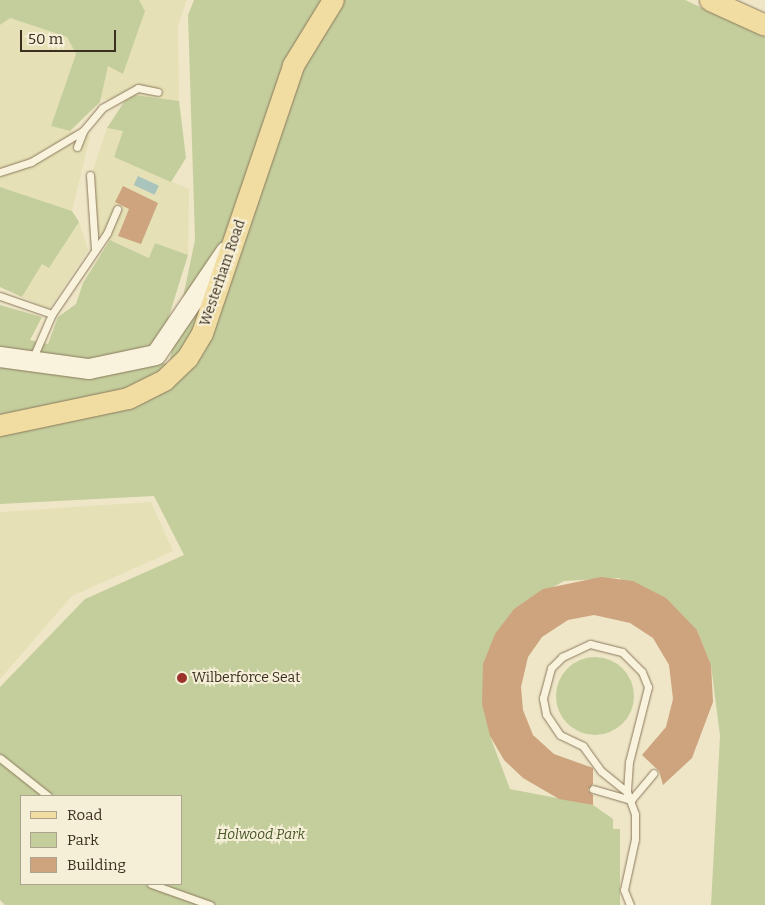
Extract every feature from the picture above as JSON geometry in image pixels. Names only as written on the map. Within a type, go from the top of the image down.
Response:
[{"type":"main road","name":"Westerham Road","points":[[0,425],[128,398],[164,380],[187,358],[202,333],[237,236],[293,65],[333,0]]},
{"type":"main road","points":[[710,0],[765,25]]},
{"type":"street","points":[[0,357],[89,369],[156,355],[237,236]]},
{"type":"lane","points":[[77,147],[83,131],[102,108],[138,88],[158,92]]},
{"type":"lane","points":[[0,172],[31,162],[83,131]]},
{"type":"lane","points":[[90,175],[95,250]]},
{"type":"lane","points":[[31,362],[52,314],[95,250],[116,209]]},
{"type":"lane","points":[[0,296],[52,314]]},
{"type":"lane","points":[[627,792],[632,744],[648,702],[648,687],[642,672],[622,652],[590,644],[569,653],[551,668],[543,698],[546,714],[560,735],[583,746],[606,776],[627,792],[631,800],[635,838],[624,890],[630,905]]},
{"type":"lane","points":[[0,758],[47,795]]},
{"type":"lane","points":[[631,800],[654,773]]},
{"type":"lane","points":[[593,789],[631,800]]},
{"type":"lane","points":[[155,885],[210,905]]},
{"type":"shaded area","points":[[136,0],[187,0],[178,25],[179,101],[135,95],[124,102],[100,99],[108,66],[124,74]]},
{"type":"shaded area","points":[[9,18],[67,37],[76,54],[51,126],[90,136],[72,211],[0,187],[0,25]]},
{"type":"shaded area","points":[[107,128],[123,131],[114,157],[189,189],[188,255],[155,243],[150,258],[98,234],[93,170]]},
{"type":"shaded area","points":[[79,222],[88,250],[49,309],[22,297],[42,264],[49,267]]},
{"type":"shaded area","points":[[151,502],[173,551],[72,596],[0,679],[0,512]]},
{"type":"green space","points":[[0,0],[139,0],[145,11],[123,74],[108,66],[100,102],[70,131],[51,126],[76,54],[67,37],[10,18],[0,25]]},
{"type":"green space","name":"Holwood Park","points":[[194,0],[685,0],[765,37],[765,905],[711,905],[720,736],[711,665],[697,630],[619,578],[564,581],[514,609],[490,736],[510,789],[593,805],[613,819],[613,829],[620,829],[620,905],[5,905],[0,900],[0,687],[85,599],[184,555],[154,496],[0,504],[0,305],[42,317],[30,340],[48,344],[58,317],[76,304],[83,283],[110,240],[149,258],[155,243],[188,255],[165,329],[150,345],[113,355],[169,364],[195,240],[188,15]]},
{"type":"green space","points":[[135,95],[179,101],[186,158],[171,182],[114,157],[123,131],[107,128],[124,102]]},
{"type":"green space","points":[[0,187],[72,211],[79,222],[49,268],[42,264],[22,297],[0,287]]},
{"type":"green space","points":[[595,657],[610,660],[622,669],[631,681],[634,696],[631,711],[622,723],[610,732],[595,735],[580,732],[568,723],[559,711],[556,696],[559,681],[568,669],[580,660]]},
{"type":"water","points":[[138,176],[159,186],[155,195],[134,185]]},
{"type":"building","points":[[123,186],[158,203],[141,244],[118,236],[129,209],[115,202]]},
{"type":"building","points":[[601,577],[633,581],[666,598],[697,630],[711,665],[713,702],[692,758],[663,785],[659,771],[642,755],[666,727],[673,699],[669,665],[653,638],[630,623],[594,615],[568,620],[542,637],[528,657],[521,687],[523,710],[533,735],[554,754],[593,768],[593,784],[588,790],[593,795],[593,805],[559,799],[523,778],[504,760],[490,736],[482,704],[483,664],[495,634],[514,609],[543,589]]},
{"type":"place","name":"Wilberforce Seat","points":[[182,678]]}]
